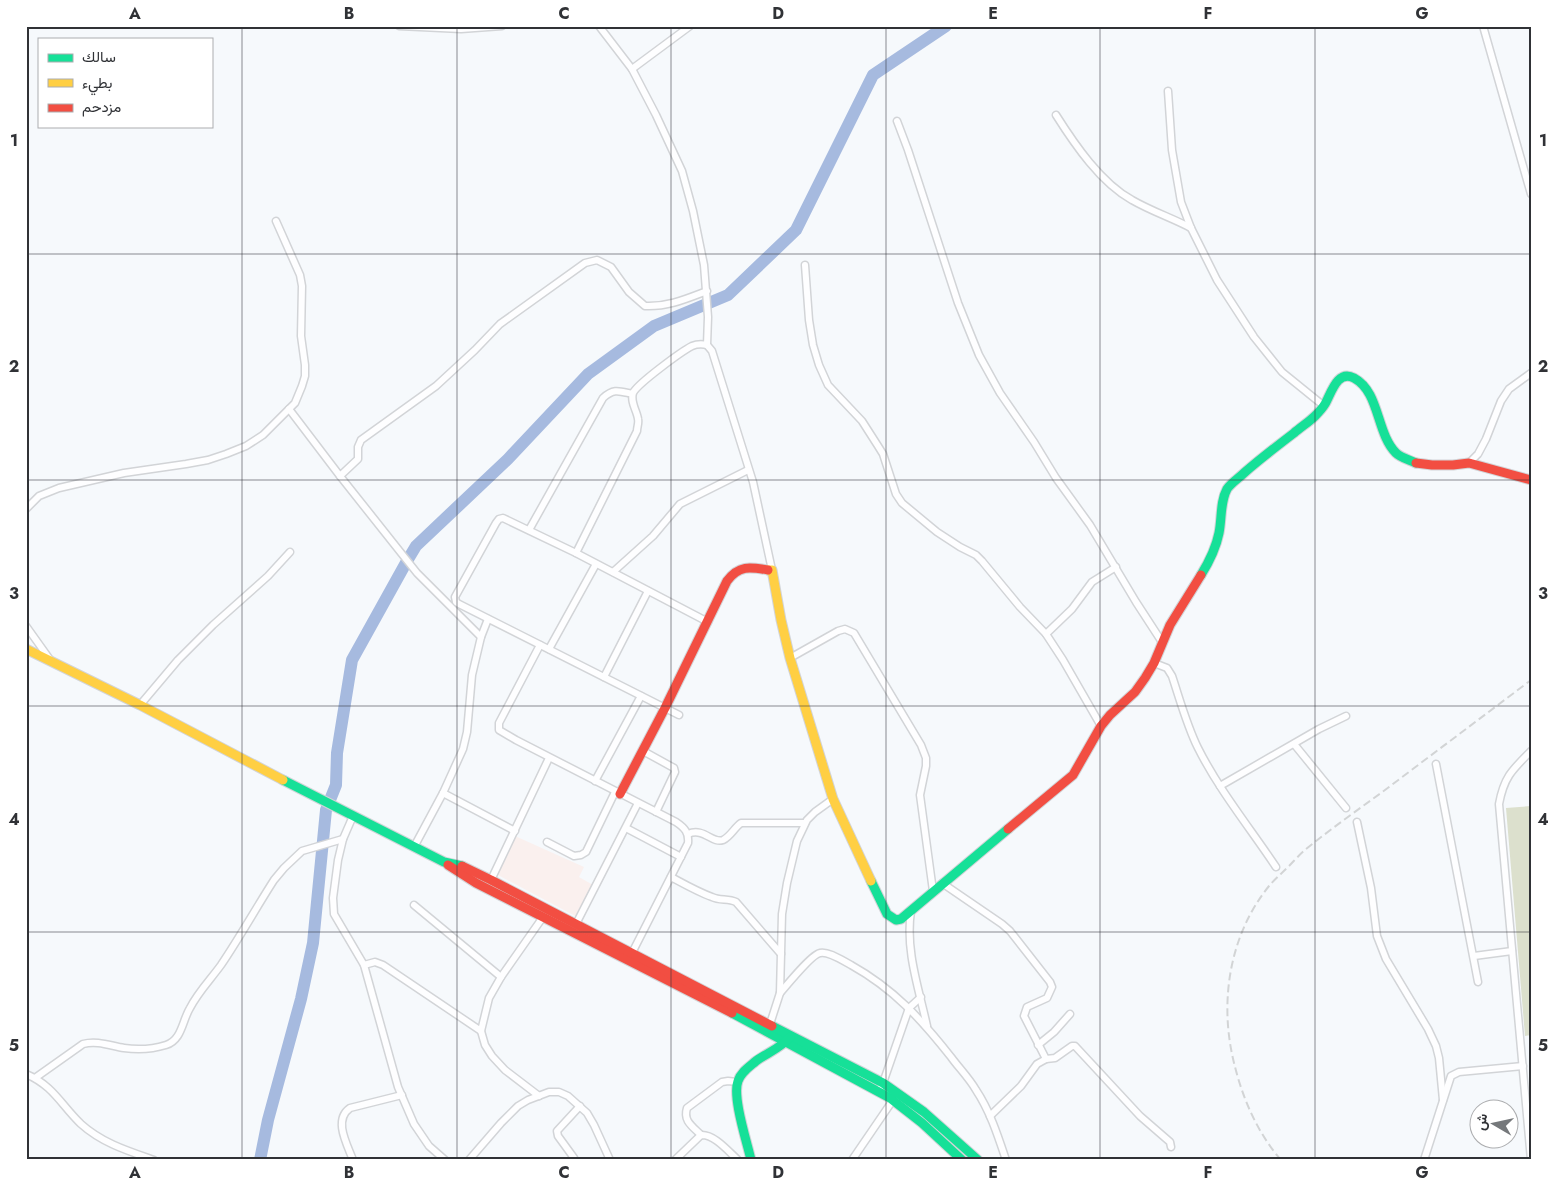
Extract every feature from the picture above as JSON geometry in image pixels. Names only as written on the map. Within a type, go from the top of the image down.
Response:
[{"type":"street","points":[[399,26],[461,29],[502,26]]},
{"type":"street","points":[[599,26],[632,70],[656,115],[682,171],[693,211],[704,265],[708,317],[707,345],[712,351],[753,482],[790,658],[833,799],[886,914],[896,920],[911,912],[942,883],[972,861],[1074,775],[1101,726],[1145,678],[1154,663],[1170,625],[1207,566],[1219,533],[1223,500],[1228,487],[1314,416],[1324,406],[1333,386],[1340,378],[1347,376],[1354,378],[1364,386],[1390,445],[1397,454],[1417,463],[1432,465],[1469,463],[1531,480]]},
{"type":"street","points":[[632,70],[690,26]]},
{"type":"street","points":[[1483,26],[1531,194]]},
{"type":"street","points":[[1168,91],[1176,178],[1181,202],[1191,228],[1217,280],[1254,337],[1282,372],[1324,406]]},
{"type":"street","points":[[1056,115],[1085,158],[1111,185],[1131,200],[1191,228]]},
{"type":"street","points":[[897,121],[958,303],[979,355],[1000,393],[1034,442],[1061,486],[1090,525],[1162,642]]},
{"type":"street","points":[[26,509],[39,496],[59,488],[124,473],[208,460],[226,454],[246,446],[263,435],[289,409],[299,395],[305,376],[301,336],[302,286],[300,275],[276,221]]},
{"type":"street","points":[[340,476],[358,459],[358,447],[361,440],[436,386],[500,324],[585,263],[596,260],[610,267],[629,292],[645,306],[671,305],[707,291]]},
{"type":"street","points":[[804,265],[810,331],[819,365],[828,385],[862,421],[883,454],[896,494],[902,503],[944,536],[976,555],[1020,608],[1046,634],[1101,726]]},
{"type":"street","points":[[576,553],[636,431],[639,421],[633,404],[632,394],[649,377],[692,346],[707,345]]},
{"type":"street","points":[[1469,463],[1478,454],[1501,401],[1509,389],[1531,373]]},
{"type":"street","points":[[529,530],[603,398],[610,391],[632,394]]},
{"type":"street","points":[[289,409],[417,573],[482,637]]},
{"type":"street","points":[[613,572],[653,536],[680,504],[748,470]]},
{"type":"street","points":[[679,715],[457,603],[456,595],[499,519],[505,518],[708,622]]},
{"type":"street","points":[[140,706],[178,660],[213,625],[268,576],[290,552]]},
{"type":"street","points":[[549,649],[596,564]]},
{"type":"street","points":[[1046,634],[1072,609],[1092,582],[1116,567]]},
{"type":"street","points":[[547,842],[574,856],[586,852],[643,751],[708,622],[726,581],[735,571],[741,568],[772,570]]},
{"type":"street","points":[[604,677],[648,591]]},
{"type":"street","points":[[414,847],[443,793],[463,749],[467,732],[472,676],[488,618]]},
{"type":"street","points":[[26,626],[52,662]]},
{"type":"street","points":[[790,658],[838,631],[845,629],[854,633],[921,746],[926,758],[920,794],[933,891]]},
{"type":"street","points":[[540,645],[499,723],[501,732],[656,812],[683,827],[688,834],[688,843],[632,953]]},
{"type":"street","points":[[26,649],[444,862],[468,878],[544,917],[772,1028]]},
{"type":"street","points":[[1154,663],[1167,668],[1172,676],[1197,746],[1220,786],[1276,867]]},
{"type":"street","points":[[594,781],[641,696]]},
{"type":"street","points":[[1220,786],[1346,716]]},
{"type":"street","points":[[1294,744],[1346,808]]},
{"type":"street","points":[[1531,750],[1506,780],[1499,804],[1531,1160]]},
{"type":"street","points":[[643,751],[674,768],[675,772],[656,812]]},
{"type":"street","points":[[491,880],[549,758]]},
{"type":"street","points":[[1436,764],[1478,982]]},
{"type":"street","points":[[443,793],[515,831]]},
{"type":"street","points":[[766,1053],[780,993],[782,914],[797,841],[805,824],[815,812],[833,799]]},
{"type":"street","points":[[576,924],[638,803]]},
{"type":"street","points":[[353,816],[343,839],[338,860],[332,898],[334,914],[364,965],[387,1050],[414,1124],[430,1146],[445,1160]]},
{"type":"street","points":[[1357,822],[1371,888],[1374,919],[1379,942],[1386,959],[1428,1029],[1436,1046],[1439,1058],[1442,1100]]},
{"type":"street","points":[[688,834],[696,831],[720,840],[725,839],[742,823],[805,824]]},
{"type":"street","points":[[626,828],[681,857]]},
{"type":"street","points":[[35,1078],[83,1044],[89,1042],[138,1049],[174,1042],[179,1036],[186,1013],[221,964],[284,868],[302,851],[343,839]]},
{"type":"street","points":[[444,862],[464,867],[491,880],[632,953],[880,1087],[924,1112],[978,1160]]},
{"type":"street","points":[[671,877],[712,897],[736,902],[781,954]]},
{"type":"street","points":[[942,883],[1010,931],[1050,982],[1052,988],[1047,998],[1027,1007],[1024,1016],[1046,1059]]},
{"type":"street","points":[[414,905],[501,976]]},
{"type":"street","points":[[911,912],[909,926],[911,955],[927,1027]]},
{"type":"street","points":[[539,1096],[505,1070],[492,1056],[485,1045],[482,1031],[489,998],[501,976],[544,917]]},
{"type":"street","points":[[1474,956],[1512,951]]},
{"type":"street","points":[[780,993],[816,954],[825,953],[850,964],[881,983],[927,1027],[977,1090],[990,1116],[1006,1160]]},
{"type":"street","points":[[364,965],[375,962],[383,965],[482,1031]]},
{"type":"street","points":[[880,1087],[909,1008],[921,997]]},
{"type":"street","points":[[1038,1045],[1054,1032],[1070,1014]]},
{"type":"street","points":[[752,1160],[737,1097],[737,1082],[743,1072],[766,1053],[789,1038]]},
{"type":"street","points":[[990,1116],[1021,1086],[1037,1064],[1046,1059],[1055,1058],[1072,1046],[1078,1047],[1140,1116],[1170,1142],[1172,1147]]},
{"type":"street","points":[[1424,1160],[1442,1100],[1449,1080],[1454,1073],[1523,1066]]},
{"type":"street","points":[[26,1074],[35,1078],[53,1092],[81,1124],[96,1135],[123,1149],[154,1160]]},
{"type":"street","points":[[737,1082],[722,1082],[687,1108],[685,1114],[688,1122],[701,1135],[712,1137],[738,1160]]},
{"type":"street","points":[[880,1087],[962,1160]]},
{"type":"street","points":[[469,1160],[518,1106],[549,1092],[560,1092],[568,1096],[588,1113],[610,1160]]},
{"type":"street","points":[[353,1160],[341,1124],[346,1111],[350,1108],[402,1095]]},
{"type":"street","points":[[852,1160],[893,1100]]},
{"type":"street","points":[[574,1158],[558,1136],[557,1131],[580,1106]]},
{"type":"street","points":[[675,1160],[701,1135]]},
{"type":"shaded area","points":[[515,836],[584,867],[579,877],[593,885],[577,917],[498,875]]},
{"type":"green space","points":[[1531,806],[1531,1035],[1525,1036],[1506,808]]},
{"type":"waterway","points":[[260,1160],[268,1120],[301,999],[313,943],[326,810],[336,785],[337,753],[352,660],[416,546],[508,459],[588,374],[654,326],[728,295],[796,230],[873,75],[946,26]]},
{"type":"railway","points":[[1281,1160],[1256,1123],[1244,1096],[1235,1068],[1229,1032],[1227,1010],[1232,966],[1237,945],[1256,904],[1269,886],[1306,849],[1531,680]]},
{"type":"traffic: fast","points":[[1201,575],[1216,544],[1223,499],[1227,489],[1315,416],[1325,404],[1335,384],[1343,377],[1354,378],[1362,384],[1369,393],[1390,445],[1398,455],[1416,463]]},
{"type":"traffic: fast","points":[[283,780],[444,862],[462,866]]},
{"type":"traffic: fast","points":[[871,881],[887,914],[896,920],[901,919],[1008,829]]},
{"type":"traffic: fast","points":[[732,1013],[890,1098],[922,1123],[962,1160]]},
{"type":"traffic: fast","points":[[772,1026],[883,1083],[924,1112],[978,1160]]},
{"type":"traffic: fast","points":[[751,1160],[738,1108],[738,1081],[741,1075],[756,1061],[790,1037]]},
{"type":"traffic: slow","points":[[768,570],[772,570],[790,658],[833,799],[871,881]]},
{"type":"traffic: slow","points":[[26,649],[140,705],[283,780]]},
{"type":"traffic: jam","points":[[1416,463],[1432,465],[1469,463],[1531,480]]},
{"type":"traffic: jam","points":[[620,794],[665,708],[727,581],[736,572],[745,568],[768,570]]},
{"type":"traffic: jam","points":[[1008,829],[1073,775],[1101,726],[1135,692],[1145,678],[1154,663],[1170,625],[1201,575]]},
{"type":"traffic: jam","points":[[448,865],[476,883],[732,1013]]},
{"type":"traffic: jam","points":[[462,866],[772,1026]]}]
